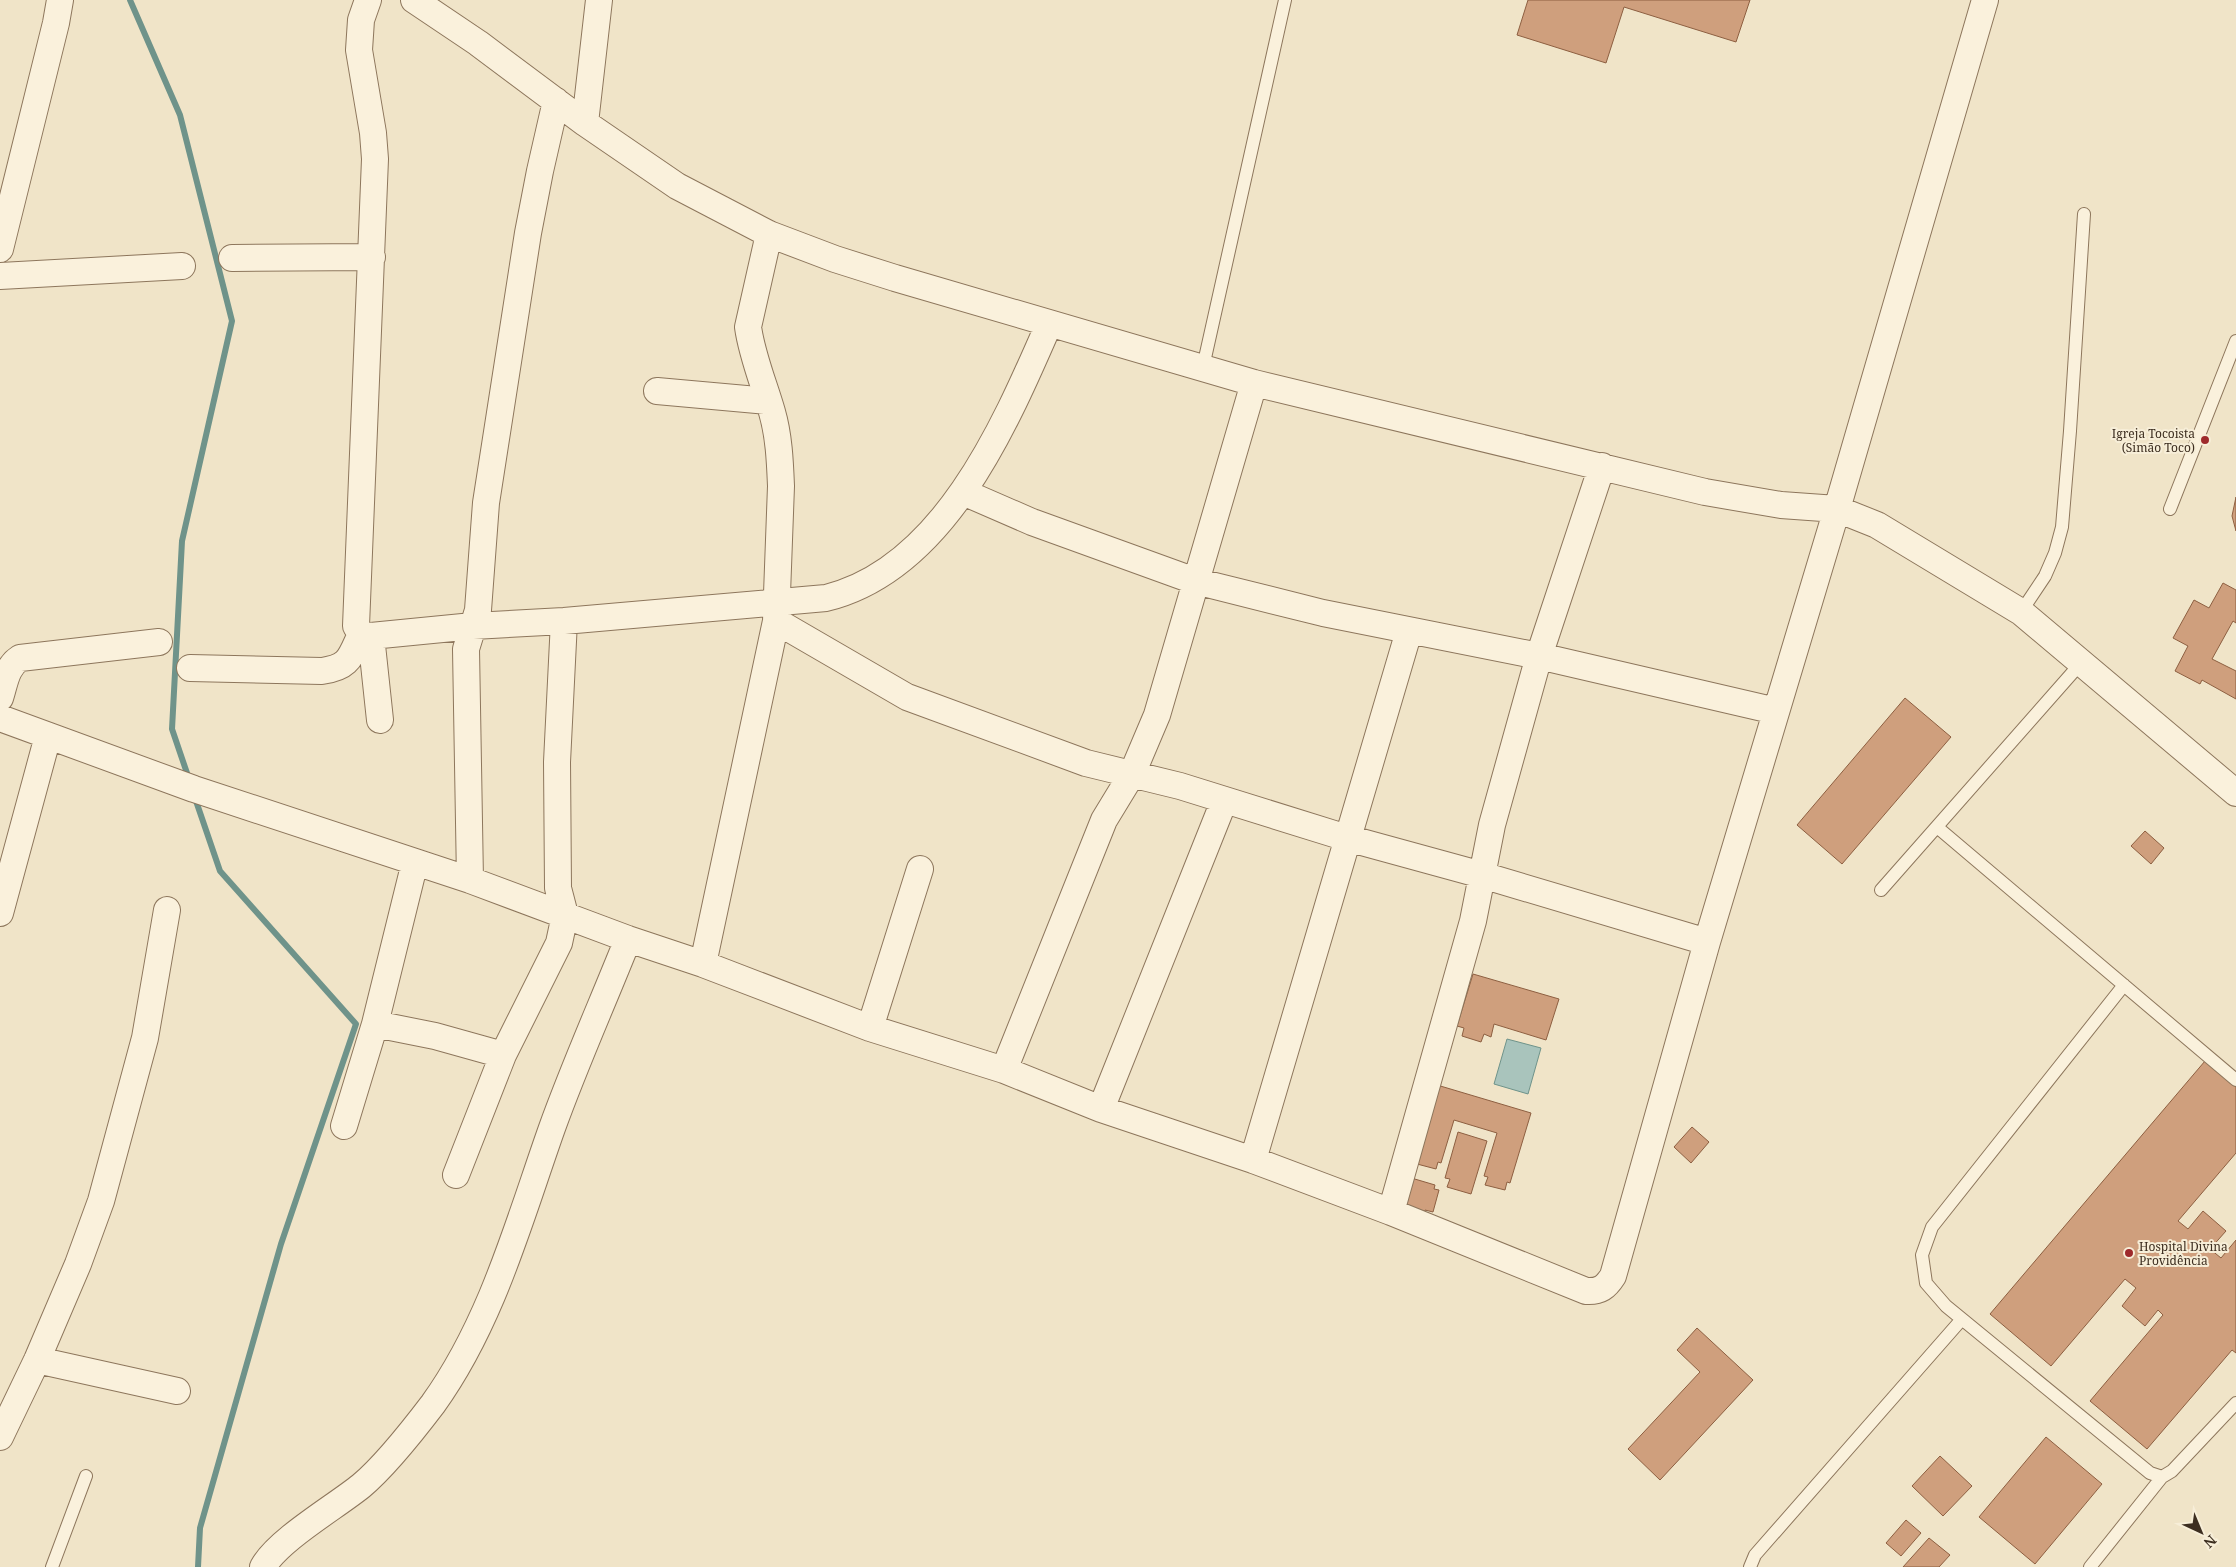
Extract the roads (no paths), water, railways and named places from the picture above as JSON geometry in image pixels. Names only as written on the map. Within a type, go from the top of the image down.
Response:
[{"type":"street","points":[[0,248],[56,23],[60,0]]},
{"type":"street","points":[[368,0],[361,20],[359,50],[372,125],[375,159],[356,626],[366,635],[380,720]]},
{"type":"street","points":[[414,0],[462,32],[585,123],[677,186],[769,234],[852,264],[1049,324],[1254,383],[1705,492],[1781,506],[1837,509],[1877,525],[2020,612],[2236,793]]},
{"type":"street","points":[[585,123],[599,0]]},
{"type":"street","points":[[0,718],[194,789],[470,880],[628,939],[703,964],[870,1028],[1004,1070],[1101,1109],[1253,1160],[1391,1212],[1586,1291],[1597,1292],[1606,1286],[1613,1276],[1707,942],[1837,509],[1984,0]]},
{"type":"street","points":[[470,880],[466,649],[478,610],[486,503],[528,233],[556,101]]},
{"type":"street","points":[[703,964],[777,612],[781,486],[777,439],[773,413],[750,340],[748,327],[769,234]]},
{"type":"street","points":[[232,258],[372,257]]},
{"type":"street","points":[[0,276],[182,266]]},
{"type":"street","points":[[190,668],[322,671],[338,669],[349,659],[366,635],[473,626],[777,612],[843,594],[867,583],[898,562],[943,519],[978,471],[1021,390],[1049,324]]},
{"type":"street","points":[[1004,1070],[1104,820],[1132,774],[1157,715],[1254,383]]},
{"type":"street","points":[[657,390],[768,401]]},
{"type":"street","points":[[1391,1212],[1473,921],[1492,825],[1539,656],[1602,466]]},
{"type":"street","points":[[963,492],[1032,522],[1195,581],[1323,613],[1539,656],[1776,711]]},
{"type":"street","points":[[777,612],[888,687],[930,707],[1086,763],[1180,786],[1347,838],[1482,875],[1707,942]]},
{"type":"street","points":[[456,1175],[503,1055],[558,943],[565,915],[558,888],[557,762],[564,622]]},
{"type":"street","points":[[1253,1160],[1409,631]]},
{"type":"street","points":[[0,698],[8,670],[20,658],[159,642]]},
{"type":"street","points":[[0,913],[48,736]]},
{"type":"street","points":[[1101,1109],[1224,801]]},
{"type":"street","points":[[344,1126],[375,1024],[415,862]]},
{"type":"street","points":[[870,1028],[920,869]]},
{"type":"street","points":[[0,1437],[37,1360],[78,1264],[101,1201],[145,1038],[167,910]]},
{"type":"street","points":[[263,1567],[276,1550],[369,1478],[432,1404],[445,1384],[476,1330],[492,1296],[555,1120],[628,939]]},
{"type":"street","points":[[375,1024],[435,1036],[503,1055]]},
{"type":"street","points":[[37,1360],[177,1391]]},
{"type":"lane","points":[[1203,367],[1285,0]]},
{"type":"lane","points":[[2020,612],[2045,576],[2055,553],[2062,527],[2084,214]]},
{"type":"lane","points":[[2170,509],[2236,341]]},
{"type":"lane","points":[[1882,890],[2081,663]]},
{"type":"lane","points":[[1937,827],[2236,1080]]},
{"type":"lane","points":[[2124,985],[1932,1227],[1922,1255],[1926,1284],[1946,1306],[2150,1473],[2162,1477]]},
{"type":"lane","points":[[1750,1567],[1755,1555],[1962,1319]]},
{"type":"lane","points":[[2090,1567],[2162,1477],[2172,1471],[2236,1403]]},
{"type":"lane","points":[[52,1567],[86,1476]]},
{"type":"water","points":[[1507,1039],[1541,1048],[1528,1094],[1494,1084]]},
{"type":"waterway","points":[[130,0],[180,115],[232,321],[182,541],[172,729],[189,779]]},
{"type":"waterway","points":[[195,798],[220,871],[356,1024],[281,1244],[200,1528],[198,1567]]},
{"type":"place","name":"Igreja Tocoista (Simão Toco)","points":[[2205,440]]},
{"type":"place","name":"Hospital Divina Providência","points":[[2129,1253]]}]
